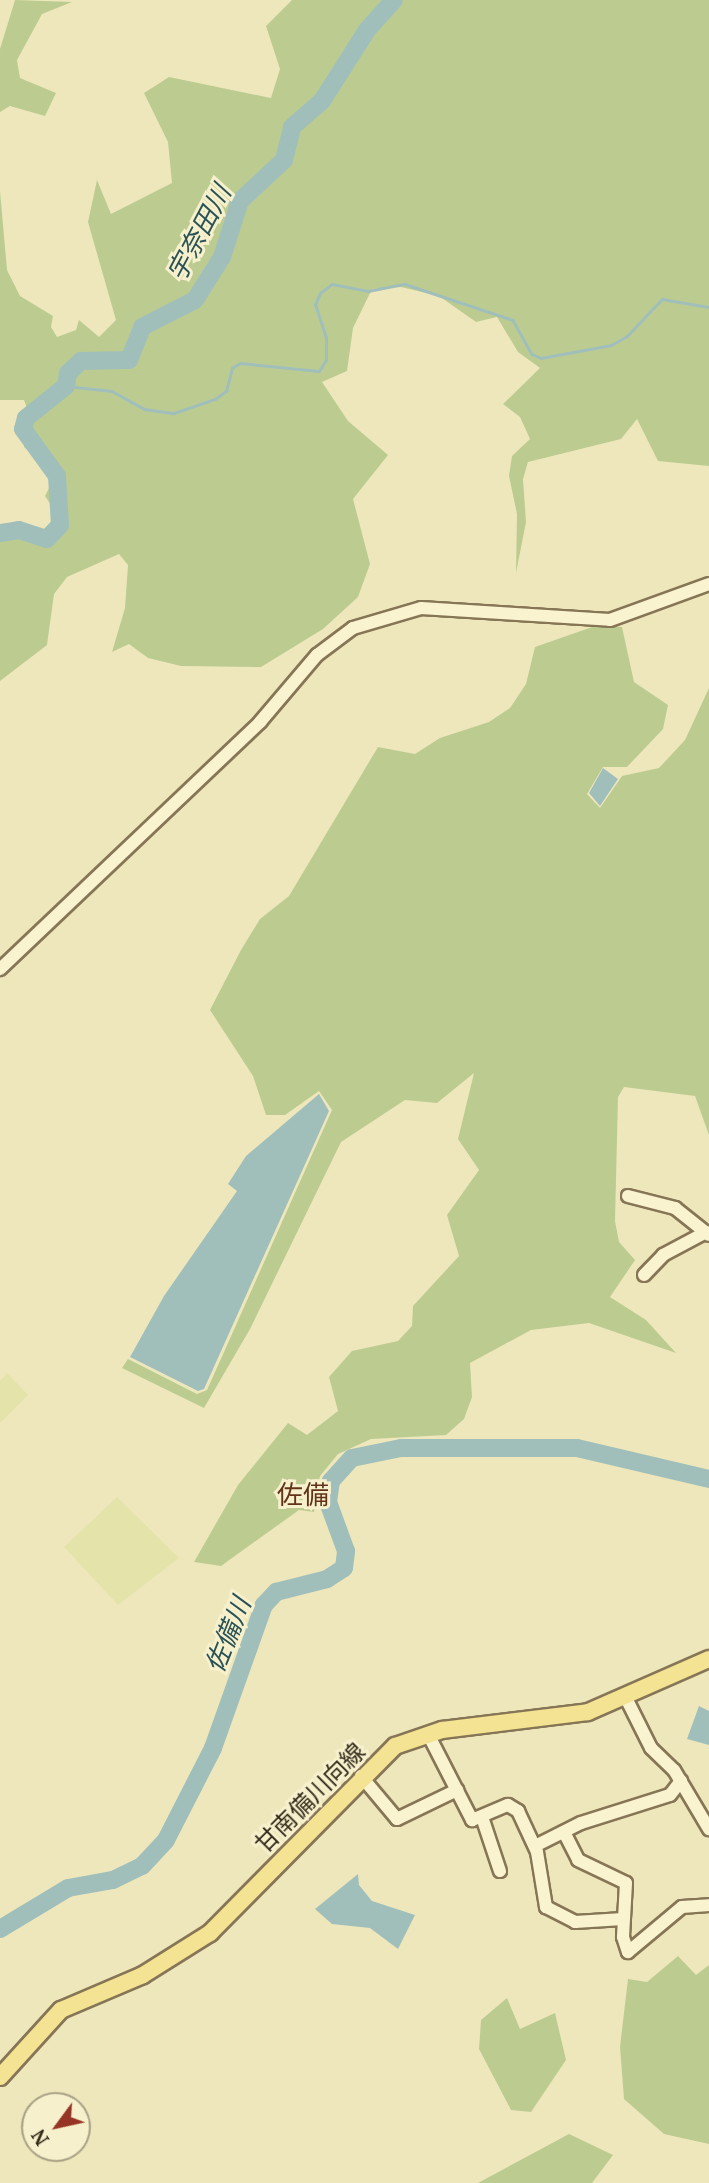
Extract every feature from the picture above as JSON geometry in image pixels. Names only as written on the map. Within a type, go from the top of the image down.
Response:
[{"type":"main road","name":"甘南備川向線","points":[[0,2077],[61,2010],[143,1975],[210,1933],[361,1776],[395,1746],[428,1734],[578,1714],[709,1659]]},
{"type":"street","points":[[0,969],[246,736],[317,655],[353,628],[421,608],[610,620],[709,584]]},
{"type":"street","points":[[628,1196],[675,1208],[707,1233],[663,1255],[644,1275]]},
{"type":"street","points":[[625,1696],[651,1748],[681,1781],[709,1829]]},
{"type":"street","points":[[428,1734],[472,1820],[513,1807],[535,1846],[546,1907],[575,1922],[624,1919]]},
{"type":"street","points":[[361,1776],[397,1819],[457,1790]]},
{"type":"street","points":[[535,1846],[564,1832],[670,1795],[681,1781]]},
{"type":"street","points":[[482,1817],[500,1871]]},
{"type":"street","points":[[564,1832],[578,1860],[626,1883],[629,1898],[624,1919],[624,1945],[634,1952],[682,1907],[709,1905]]},
{"type":"shaded area","points":[[7,1373],[28,1395],[0,1423],[0,1381]]},
{"type":"shaded area","points":[[117,1497],[179,1558],[118,1605],[64,1547]]},
{"type":"green space","points":[[15,0],[72,2],[42,14],[17,60],[20,78],[56,93],[45,116],[10,106],[0,112],[0,49]]},
{"type":"green space","points":[[292,0],[709,0],[709,466],[658,461],[637,419],[621,439],[528,462],[523,479],[526,522],[516,573],[517,514],[509,476],[512,456],[530,439],[520,417],[503,404],[540,368],[518,352],[497,317],[476,322],[439,296],[401,287],[372,289],[353,328],[347,371],[322,382],[348,421],[388,455],[353,499],[370,564],[358,597],[323,629],[261,667],[181,666],[148,658],[129,644],[112,652],[125,608],[128,565],[119,554],[67,577],[54,594],[47,645],[0,681],[0,531],[42,533],[61,520],[45,496],[56,474],[24,447],[31,419],[24,400],[0,400],[0,191],[7,270],[20,296],[53,316],[51,327],[57,337],[76,330],[79,320],[99,337],[116,320],[88,222],[97,180],[111,214],[172,183],[168,142],[144,93],[169,77],[271,98],[280,69],[266,26]]},
{"type":"green space","points":[[595,626],[622,627],[634,682],[668,705],[663,729],[627,767],[603,767],[587,794],[600,808],[622,776],[659,768],[685,740],[709,688],[709,1135],[695,1096],[624,1087],[618,1097],[615,1221],[619,1242],[635,1260],[610,1297],[646,1320],[676,1353],[589,1323],[531,1330],[470,1363],[472,1397],[464,1419],[446,1435],[371,1439],[338,1454],[320,1476],[314,1512],[299,1510],[221,1566],[194,1562],[238,1485],[288,1423],[307,1435],[338,1411],[329,1377],[352,1351],[398,1341],[412,1326],[413,1306],[459,1256],[447,1215],[479,1170],[458,1139],[474,1073],[437,1103],[405,1100],[341,1142],[250,1329],[204,1408],[122,1368],[128,1359],[197,1394],[207,1390],[332,1110],[319,1091],[285,1115],[266,1115],[253,1076],[210,1010],[260,919],[289,896],[378,747],[415,754],[440,738],[489,722],[510,708],[526,684],[535,647]]},
{"type":"green space","points":[[678,1956],[696,1975],[709,1965],[709,2144],[664,2134],[624,2099],[620,2047],[628,1979],[647,1982]]},
{"type":"green space","points":[[507,1998],[520,2029],[555,2013],[566,2060],[531,2112],[511,2110],[479,2049],[481,2020]]},
{"type":"green space","points":[[569,2134],[613,2155],[592,2183],[478,2183]]},
{"type":"water","points":[[603,768],[618,779],[600,806],[589,793]]},
{"type":"water","points":[[319,1094],[329,1111],[204,1389],[198,1391],[130,1357],[164,1296],[237,1191],[228,1184],[246,1156]]},
{"type":"water","points":[[699,1706],[709,1711],[709,1745],[687,1739]]},
{"type":"water","points":[[358,1874],[359,1885],[372,1901],[415,1915],[398,1949],[370,1928],[332,1924],[315,1909]]},
{"type":"waterway","name":"宇奈田川","points":[[0,533],[19,530],[47,539],[60,525],[57,476],[23,429],[26,418],[66,386],[68,373],[81,361],[129,360],[142,327],[195,300],[222,257],[240,201],[284,160],[292,127],[322,101],[367,30],[394,0]]},
{"type":"waterway","points":[[66,386],[112,391],[144,409],[174,413],[215,399],[226,391],[232,368],[240,363],[319,371],[326,360],[326,338],[315,305],[320,293],[332,284],[368,291],[405,284],[513,320],[532,354],[541,358],[611,345],[627,336],[662,299],[709,307]]},
{"type":"waterway","name":"佐備川","points":[[0,1929],[68,1888],[113,1880],[142,1866],[166,1840],[213,1748],[264,1605],[276,1592],[327,1579],[344,1568],[346,1551],[328,1502],[331,1481],[352,1458],[401,1448],[577,1448],[709,1479]]},
{"type":"district","name":"佐備","points":[[303,1495]]}]
